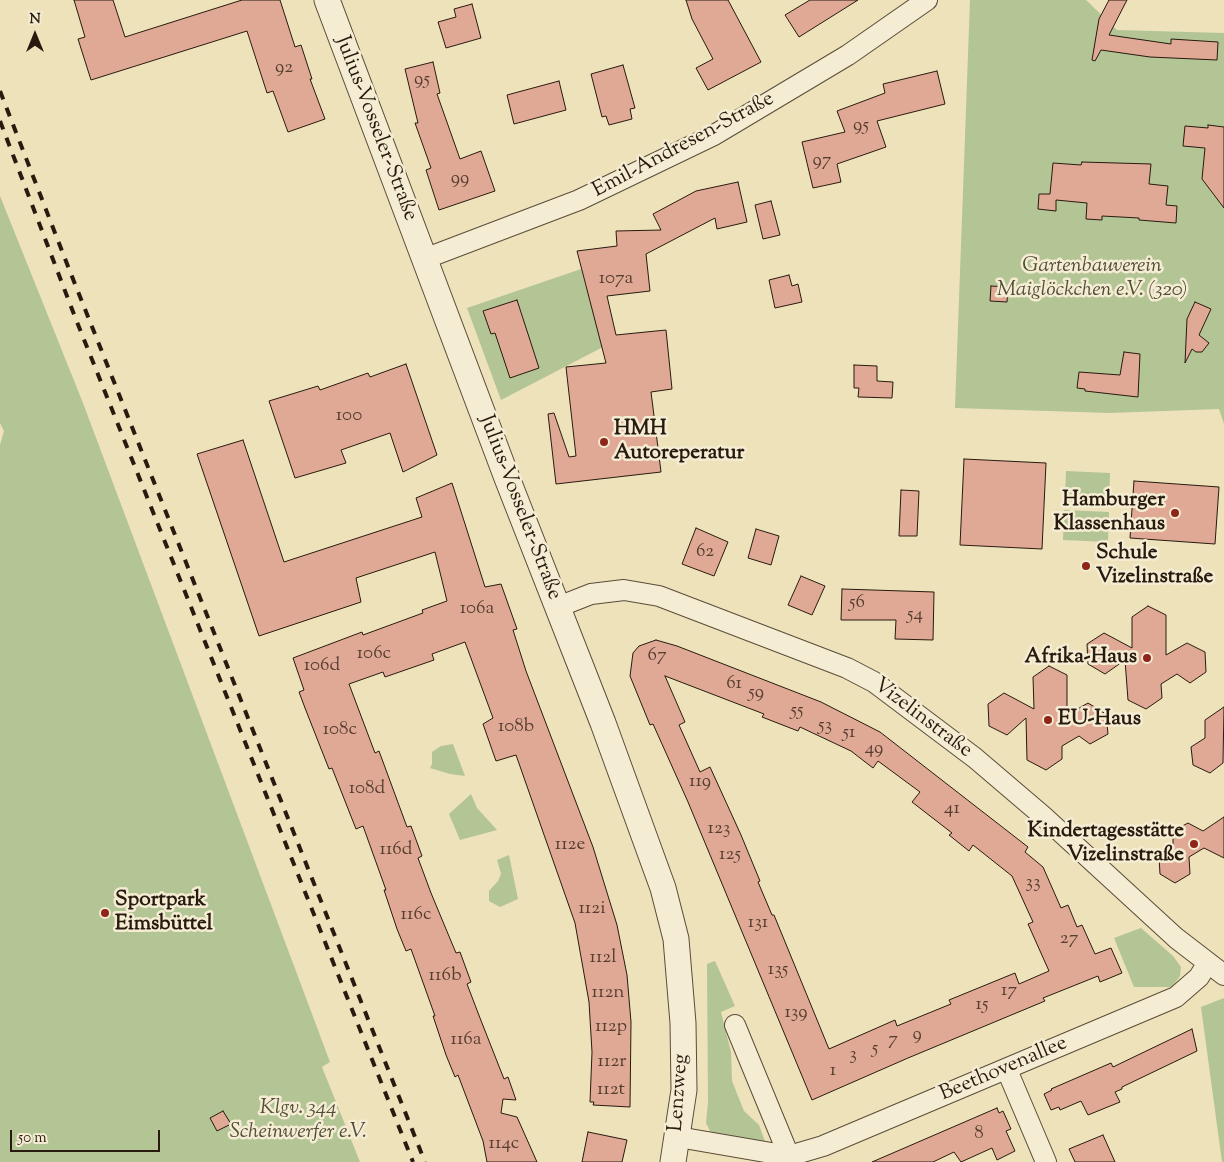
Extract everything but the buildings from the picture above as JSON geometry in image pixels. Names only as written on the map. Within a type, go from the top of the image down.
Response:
[{"type":"street","name":"Julius-Vosseler-Straße","points":[[327,0],[424,259],[605,730],[663,888],[676,939],[683,1023]]},
{"type":"street","name":"Emil-Andresen-Straße","points":[[424,259],[579,200],[714,135],[848,55],[927,0]]},
{"type":"street","name":"Vizelinstraße","points":[[558,607],[591,594],[624,590],[659,596],[847,668],[874,682],[975,758],[1043,816],[1206,964],[1224,975]]},
{"type":"street","name":"Beethovenallee","points":[[791,1159],[1007,1070],[1176,997],[1199,977],[1206,964]]},
{"type":"street","name":"Lenzweg","points":[[672,1162],[678,1137],[684,1090],[683,1023]]},
{"type":"street","points":[[735,1025],[791,1159]]},
{"type":"street","points":[[1007,1070],[1046,1162]]},
{"type":"street","points":[[678,1137],[791,1159]]},
{"type":"green space","name":"Gartenbauverein Maiglöckchen e.V. (320)","points":[[970,0],[1086,0],[1117,30],[1224,33],[1224,424],[1219,409],[1110,413],[955,408]]},
{"type":"green space","name":"Klgv. 344 Scheinwerfer e.V.","points":[[0,196],[83,403],[330,1062],[322,1067],[360,1162],[0,1162],[0,445],[4,431],[0,423]]},
{"type":"green space","points":[[581,269],[603,347],[501,400],[467,308]]},
{"type":"green space","points":[[1066,471],[1110,473],[1109,503],[1065,501]]},
{"type":"green space","points":[[1064,510],[1109,512],[1108,542],[1063,540]]},
{"type":"green space","points":[[453,744],[465,776],[430,768],[432,752],[441,746]]},
{"type":"green space","points":[[471,794],[477,808],[497,830],[460,840],[449,814]]},
{"type":"green space","points":[[509,855],[518,899],[500,907],[489,901],[489,891],[498,881],[501,874],[497,860]]},
{"type":"green space","points":[[1141,928],[1173,956],[1181,967],[1180,976],[1172,987],[1134,987],[1114,938]]},
{"type":"green space","points":[[715,961],[735,1006],[721,1012],[731,1052],[732,1081],[744,1111],[759,1125],[766,1144],[712,1135],[706,1123],[708,1102],[707,964]]},
{"type":"green space","points":[[1224,998],[1224,1162],[1222,1162],[1201,1007]]},
{"type":"railway","points":[[0,91],[69,269],[425,1162]]},
{"type":"railway","points":[[0,121],[75,317],[413,1162]]},
{"type":"place","name":"HMH Autoreperatur","points":[[604,442]]},
{"type":"place","name":"Hamburger Klassenhaus","points":[[1175,513]]},
{"type":"place","name":"Schule Vizelinstraße","points":[[1086,566]]},
{"type":"place","name":"Afrika-Haus","points":[[1147,658]]},
{"type":"place","name":"EU-Haus","points":[[1048,720]]},
{"type":"place","name":"Kindertagesstätte Vizelinstraße","points":[[1194,844]]},
{"type":"place","name":"Sportpark Eimsbüttel","points":[[105,913]]}]
